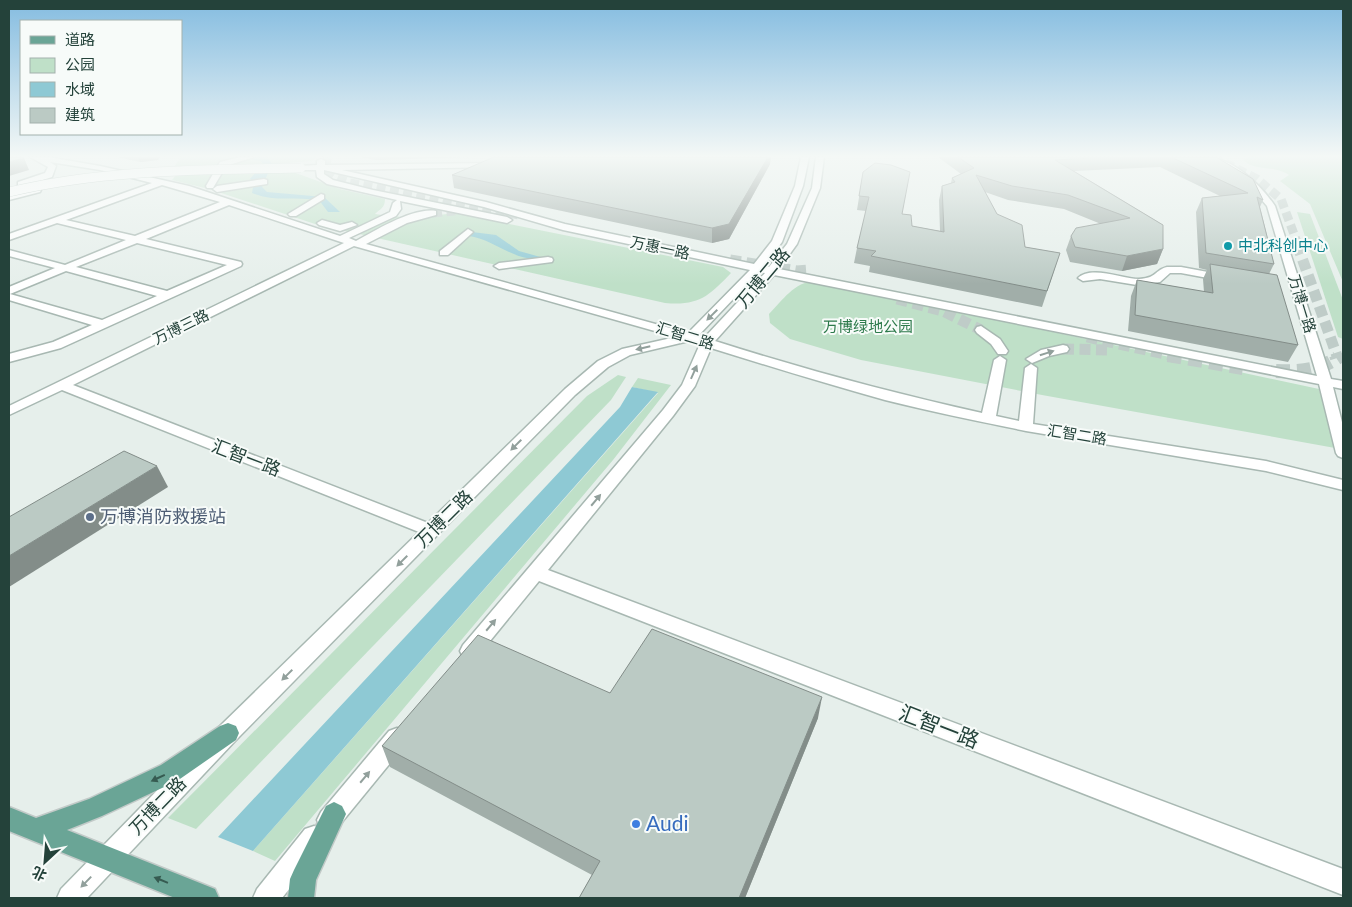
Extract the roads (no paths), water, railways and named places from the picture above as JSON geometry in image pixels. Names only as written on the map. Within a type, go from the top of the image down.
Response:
[{"type":"main road","points":[[36,830],[94,808],[169,773],[228,733]]},
{"type":"main road","points":[[301,898],[303,879],[334,814]]},
{"type":"main road","points":[[9,820],[206,898]]},
{"type":"street","points":[[9,237],[114,199]]},
{"type":"street","name":"汇智二路","points":[[219,199],[351,242],[699,339],[891,397],[1026,427],[1266,466],[1343,485]]},
{"type":"street","points":[[250,199],[340,228],[352,225]]},
{"type":"street","points":[[293,214],[316,199]]},
{"type":"street","name":"万惠一路","points":[[407,199],[532,225],[563,227]]},
{"type":"street","points":[[438,199],[563,227]]},
{"type":"street","name":"万惠一路","points":[[467,199],[563,227],[757,268],[1343,385]]},
{"type":"street","name":"万博二路","points":[[460,663],[668,413],[688,386],[699,339],[777,242],[786,224],[794,199]]},
{"type":"street","name":"万博二路","points":[[70,898],[228,733],[589,374],[626,352],[699,339],[772,271],[792,244],[812,199]]},
{"type":"street","name":"万博一路","points":[[1267,199],[1276,220],[1292,290],[1326,382],[1343,453]]},
{"type":"street","points":[[9,291],[228,202]]},
{"type":"street","points":[[351,242],[393,214],[397,203]]},
{"type":"street","points":[[351,242],[397,223],[433,213]]},
{"type":"street","points":[[9,358],[56,345],[237,264],[56,220]]},
{"type":"street","points":[[444,253],[468,232]]},
{"type":"street","name":"万博三路","points":[[9,411],[351,242]]},
{"type":"street","points":[[9,253],[168,295]]},
{"type":"street","points":[[499,266],[548,260]]},
{"type":"street","points":[[1083,278],[1100,276],[1137,282],[1156,280],[1167,270],[1181,270],[1239,280]]},
{"type":"street","points":[[9,296],[102,324]]},
{"type":"street","points":[[981,330],[996,342],[1001,355],[988,419]]},
{"type":"street","points":[[9,346],[28,352]]},
{"type":"street","points":[[1026,427],[1032,364],[1045,353],[1063,349]]},
{"type":"street","name":"汇智一路","points":[[61,385],[432,531]]},
{"type":"street","name":"汇智一路","points":[[536,572],[1343,882]]},
{"type":"street","points":[[266,898],[410,724]]},
{"type":"water","points":[[314,199],[326,199],[340,212],[328,212],[319,200]]},
{"type":"water","points":[[472,232],[496,235],[519,251],[544,258],[524,258],[469,236]]},
{"type":"water","points":[[632,387],[658,392],[253,851],[218,837],[620,407]]},
{"type":"tunnel","points":[[436,199],[519,215]]},
{"type":"tunnel","points":[[1281,199],[1298,245]]},
{"type":"tunnel","points":[[433,213],[463,210]]},
{"type":"tunnel","points":[[1297,244],[1337,356]]},
{"type":"tunnel","points":[[730,260],[797,271],[810,270]]},
{"type":"tunnel","points":[[897,299],[943,311],[981,330]]},
{"type":"tunnel","points":[[1087,337],[1174,356]]},
{"type":"tunnel","points":[[1063,349],[1109,350]]},
{"type":"tunnel","points":[[1168,355],[1243,368]]},
{"type":"tunnel","points":[[1276,371],[1300,371],[1315,368],[1337,358],[1336,355]]},
{"type":"place","name":"中北科创中心","points":[[1228,246]]},
{"type":"place","name":"万博消防救援站","points":[[90,517]]},
{"type":"place","name":"Audi","points":[[636,824]]},
{"type":"park label","name":"万博绿地公园","points":[[868,327]]}]
